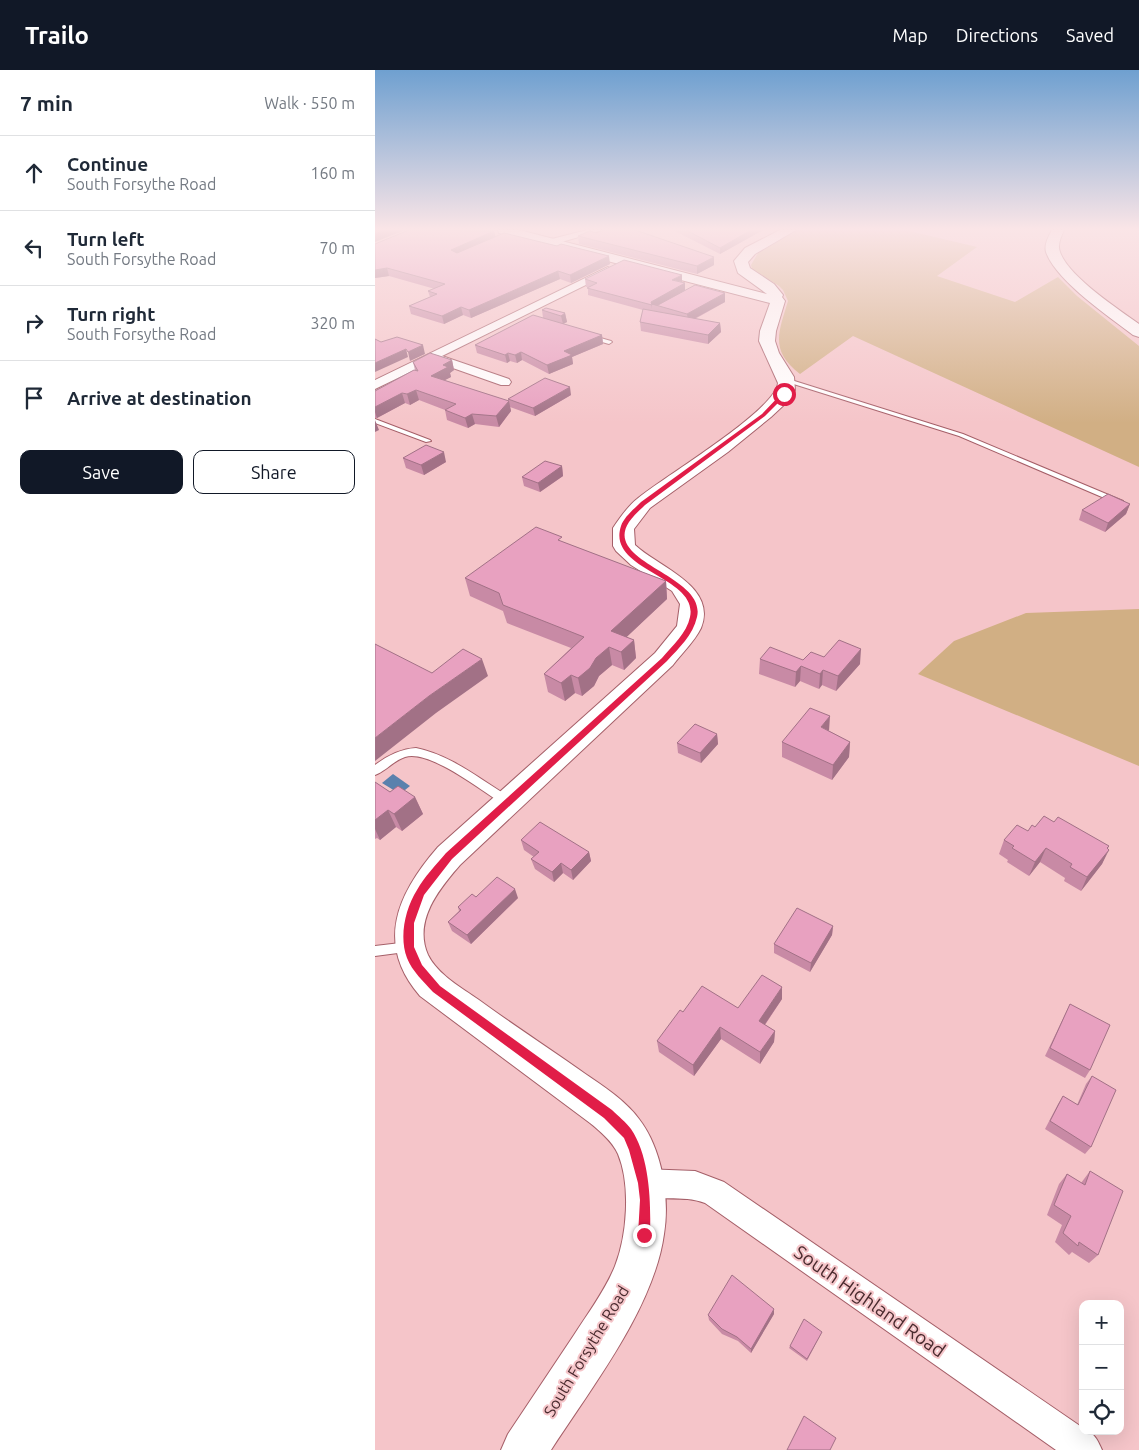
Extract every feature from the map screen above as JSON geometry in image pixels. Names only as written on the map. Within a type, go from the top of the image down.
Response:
[{"type":"street","points":[[375,385],[562,294]]},
{"type":"street","points":[[751,294],[779,300]]},
{"type":"street","points":[[776,294],[779,300],[767,339],[771,353],[786,380]]},
{"type":"street","points":[[1094,294],[1139,332]]},
{"type":"street","points":[[432,357],[505,382]]},
{"type":"street","name":"South Forsythe Road","points":[[524,1450],[606,1325],[631,1276],[644,1235],[646,1209],[643,1183],[634,1150],[622,1127],[608,1114],[541,1063],[437,989],[418,968],[412,958],[409,947],[411,914],[428,880],[455,850],[664,659],[684,638],[694,616],[693,602],[682,588],[642,563],[628,551],[623,540],[624,527],[627,520],[643,504],[770,409],[784,394],[786,380]]},
{"type":"street","name":"South Highland Road","points":[[643,1183],[695,1185],[714,1192],[1085,1450]]},
{"type":"lane","points":[[583,335],[609,342]]},
{"type":"lane","points":[[786,380],[961,435],[1127,504]]},
{"type":"lane","points":[[375,421],[428,441]]},
{"type":"lane","points":[[375,771],[392,758],[416,752],[442,761],[507,801]]},
{"type":"lane","points":[[375,951],[409,947]]},
{"type":"shaded area","points":[[785,294],[992,294],[1015,302],[1028,294],[1075,294],[1139,346],[1139,467],[853,336],[800,374],[790,365],[780,349],[780,331],[788,301]]},
{"type":"shaded area","points":[[1139,609],[1139,766],[918,674],[954,641],[1026,613]]},
{"type":"water","points":[[393,774],[410,786],[400,794],[382,783]]},
{"type":"building","points":[[436,294],[505,294],[469,310],[461,307],[442,316],[409,306]]},
{"type":"building","points":[[611,294],[665,294],[651,302],[652,305]]},
{"type":"building","points":[[678,294],[722,294],[687,314],[652,304],[658,305]]},
{"type":"building","points":[[546,308],[565,313],[561,316],[542,310]]},
{"type":"building","points":[[643,309],[720,323],[708,335],[640,322]]},
{"type":"building","points":[[533,315],[602,335],[564,351],[572,355],[547,365],[521,352],[515,355],[508,353],[505,355],[475,345]]},
{"type":"building","points":[[397,337],[423,345],[408,352],[406,349],[375,363],[375,339],[381,342]]},
{"type":"building","points":[[430,353],[452,360],[443,365],[448,367],[431,376],[509,401],[496,416],[472,414],[465,418],[445,410],[456,404],[416,390],[407,394],[402,393],[375,407],[375,391],[414,370],[418,371],[413,362]]},
{"type":"building","points":[[545,378],[570,387],[533,408],[508,399]]},
{"type":"building","points":[[426,445],[444,452],[421,465],[403,458]]},
{"type":"building","points":[[545,461],[562,466],[538,483],[522,477]]},
{"type":"building","points":[[1108,494],[1130,504],[1108,523],[1082,510]]},
{"type":"building","points":[[536,527],[562,537],[558,540],[666,581],[611,631],[634,640],[621,652],[609,647],[578,678],[571,675],[561,683],[544,674],[584,637],[503,605],[499,593],[465,578]]},
{"type":"building","points":[[839,640],[861,649],[838,676],[823,670],[820,674],[801,666],[796,672],[760,659],[770,647],[803,660],[811,652],[824,657]]},
{"type":"building","points":[[375,644],[432,673],[463,649],[482,659],[429,696],[375,738]]},
{"type":"building","points":[[810,708],[830,716],[821,727],[850,742],[833,765],[782,742]]},
{"type":"building","points":[[695,724],[717,734],[700,753],[677,743]]},
{"type":"building","points":[[375,782],[390,792],[398,786],[415,797],[394,814],[388,810],[375,820]]},
{"type":"building","points":[[1044,816],[1054,822],[1058,817],[1109,846],[1107,848],[1109,850],[1087,877],[1070,867],[1072,864],[1046,848],[1035,862],[1012,848],[1014,846],[1004,840],[1017,825],[1028,831],[1032,825],[1035,827]]},
{"type":"building","points":[[540,822],[589,852],[571,870],[561,863],[552,872],[531,859],[539,852],[521,840]]},
{"type":"building","points":[[497,877],[515,889],[467,935],[448,922],[461,910],[458,907],[472,894],[476,897]]},
{"type":"building","points":[[797,908],[833,926],[811,963],[774,944]]},
{"type":"building","points":[[762,975],[782,987],[759,1021],[775,1031],[760,1052],[720,1027],[693,1065],[657,1041],[680,1010],[683,1012],[702,986],[738,1008]]},
{"type":"building","points":[[1070,1004],[1110,1025],[1090,1070],[1050,1048]]},
{"type":"building","points":[[1092,1076],[1116,1090],[1091,1147],[1050,1121],[1063,1096],[1078,1105]]},
{"type":"building","points":[[1090,1171],[1123,1191],[1098,1255],[1079,1242],[1078,1246],[1063,1233],[1071,1216],[1054,1205],[1067,1174],[1085,1185]]},
{"type":"building","points":[[732,1275],[774,1309],[751,1349],[737,1337],[722,1329],[708,1315]]},
{"type":"building","points":[[804,1319],[822,1332],[807,1359],[790,1346]]},
{"type":"building","points":[[804,1416],[836,1438],[830,1450],[787,1450]]},
{"type":"route","points":[[644,1235],[646,1218],[643,1183],[634,1150],[622,1127],[608,1114],[534,1058],[437,989],[418,968],[412,958],[409,947],[409,923],[420,893],[428,880],[449,856],[664,659],[684,638],[694,616],[693,602],[682,588],[642,563],[628,551],[623,543],[622,531],[627,520],[643,504],[763,415],[784,394]]}]
